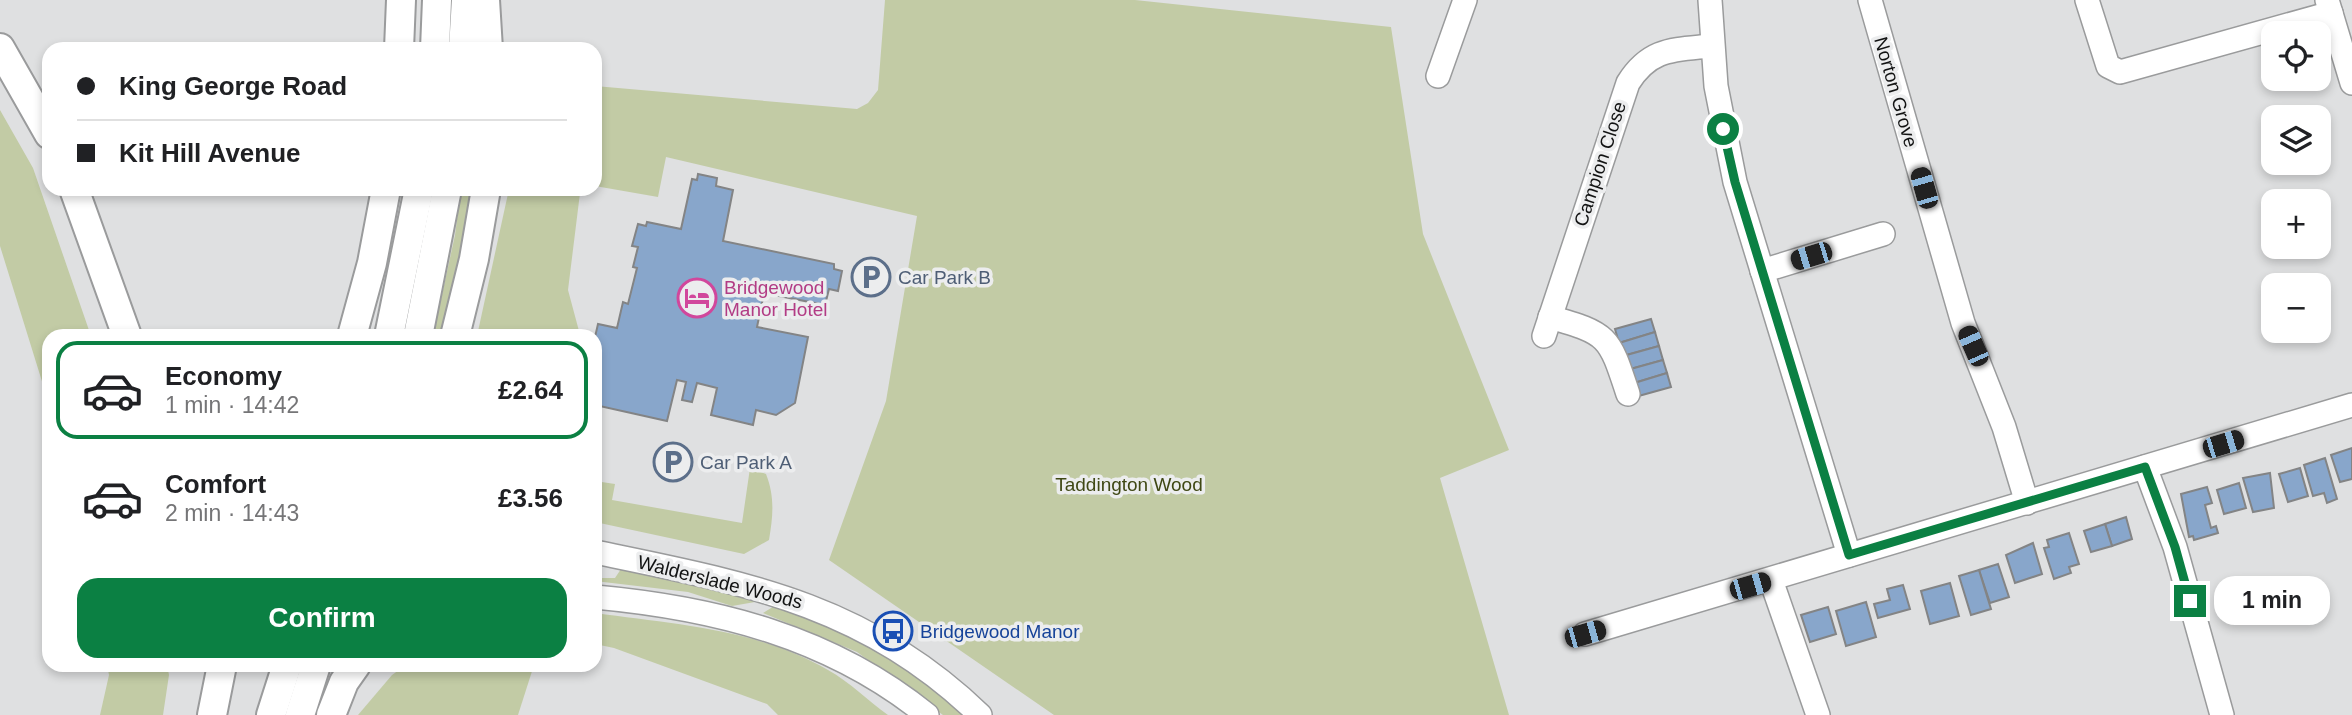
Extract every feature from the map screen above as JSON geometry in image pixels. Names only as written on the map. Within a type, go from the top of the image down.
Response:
[{"type":"main road","points":[[399,42],[401,0]]},
{"type":"main road","points":[[435,42],[437,0]]},
{"type":"main road","points":[[463,42],[466,0]]},
{"type":"main road","points":[[485,0],[488,42]]},
{"type":"main road","points":[[0,48],[42,122]]},
{"type":"main road","points":[[77,196],[125,329]]},
{"type":"main road","points":[[354,329],[372,263],[385,196]]},
{"type":"main road","points":[[390,329],[418,196]]},
{"type":"main road","points":[[419,329],[446,196]]},
{"type":"main road","points":[[457,329],[474,259],[485,196]]},
{"type":"main road","points":[[212,715],[221,672]]},
{"type":"main road","points":[[271,715],[285,672]]},
{"type":"main road","points":[[300,715],[314,672]]},
{"type":"main road","points":[[331,715],[344,682],[351,672]]},
{"type":"street","points":[[1438,76],[1465,0]]},
{"type":"street","points":[[1710,0],[1711,46],[1721,119],[1735,182],[1849,555]]},
{"type":"street","name":"Norton Grove","points":[[1870,0],[1963,323],[2000,415],[2027,502]]},
{"type":"street","points":[[2087,0],[2108,66],[2120,72],[2329,7],[2352,82]]},
{"type":"street","name":"Campion Close","points":[[1628,394],[1612,348],[1606,339],[1596,332],[1547,327],[1628,83],[1650,57],[1668,51],[1711,46]]},
{"type":"street","points":[[1762,271],[1883,234]]},
{"type":"street","points":[[1585,634],[2352,405]]},
{"type":"street","points":[[2145,467],[2175,547],[2222,715]]},
{"type":"street","name":"Walderslade Woods","points":[[602,554],[764,590],[809,604],[859,627],[914,660],[980,715]]},
{"type":"street","points":[[1771,580],[1818,715]]},
{"type":"street","name":"Walderslade Woods","points":[[602,598],[681,607],[792,637],[858,667],[927,715]]},
{"type":"green space","name":"Taddington Wood","points":[[885,0],[1135,0],[1391,27],[1423,234],[1509,450],[1440,478],[1509,715],[1054,715],[829,560],[886,401],[917,216],[666,157],[658,197],[602,187],[602,87],[857,109],[868,103],[878,90]]},
{"type":"green space","points":[[0,110],[33,168],[89,329],[42,329],[42,381],[0,246]]},
{"type":"green space","points":[[460,196],[473,196],[443,329],[435,329],[455,235]]},
{"type":"green space","points":[[507,196],[580,196],[568,290],[578,329],[479,329]]},
{"type":"green space","points":[[750,468],[766,474],[771,491],[772,515],[769,540],[744,554],[602,524],[602,482],[615,484],[612,500],[742,523]]},
{"type":"green space","points":[[621,569],[755,599],[755,602],[732,606],[688,592],[602,582],[602,578],[615,578]]},
{"type":"green space","points":[[776,605],[878,649],[930,686],[963,715],[943,715],[857,652],[763,613]]},
{"type":"green space","points":[[602,614],[685,625],[744,637],[801,656],[836,675],[888,715],[778,715],[767,704],[602,645]]},
{"type":"green space","points":[[108,672],[168,672],[163,715],[100,715]]},
{"type":"green space","points":[[396,672],[532,672],[518,715],[358,715]]},
{"type":"building","name":"Bridgewood Manor Hotel","points":[[698,174],[717,178],[716,186],[733,190],[723,241],[834,264],[834,269],[842,271],[838,291],[829,289],[825,305],[764,293],[757,327],[808,337],[795,403],[776,415],[756,410],[753,425],[711,415],[717,388],[697,383],[692,402],[682,400],[686,382],[677,380],[667,421],[602,407],[602,329],[597,329],[598,324],[617,328],[623,302],[628,304],[637,268],[633,267],[638,247],[632,246],[638,224],[646,226],[647,222],[681,229],[692,179],[697,180]]},
{"type":"building","points":[[1651,319],[1655,332],[1619,343],[1615,329]]},
{"type":"building","points":[[1655,332],[1659,346],[1623,356],[1619,343]]},
{"type":"building","points":[[1659,346],[1663,360],[1627,370],[1623,356]]},
{"type":"building","points":[[1663,360],[1667,373],[1631,384],[1627,370]]},
{"type":"building","points":[[1667,373],[1671,387],[1635,397],[1631,384]]},
{"type":"building","points":[[2352,448],[2352,479],[2340,482],[2331,455]]},
{"type":"building","points":[[2325,458],[2337,499],[2327,503],[2324,493],[2313,496],[2304,465]]},
{"type":"building","points":[[2300,468],[2308,496],[2288,502],[2279,474]]},
{"type":"building","points":[[2270,473],[2274,508],[2253,512],[2243,478]]},
{"type":"building","points":[[2239,483],[2246,508],[2224,514],[2217,490]]},
{"type":"building","points":[[2207,487],[2212,503],[2205,505],[2211,528],[2216,526],[2218,533],[2194,540],[2193,536],[2189,537],[2181,494]]},
{"type":"building","points":[[2126,517],[2132,539],[2112,546],[2105,524]]},
{"type":"building","points":[[2105,524],[2112,546],[2091,552],[2084,531]]},
{"type":"building","points":[[2069,533],[2079,564],[2069,567],[2071,573],[2054,579],[2044,548],[2049,547],[2047,540]]},
{"type":"building","points":[[2033,543],[2042,574],[2015,583],[2006,555]]},
{"type":"building","points":[[1998,564],[2009,597],[1990,603],[1979,570]]},
{"type":"building","points":[[1979,570],[1991,609],[1971,615],[1959,576]]},
{"type":"building","points":[[1950,583],[1959,616],[1930,624],[1921,591]]},
{"type":"building","points":[[1903,585],[1910,609],[1878,618],[1874,604],[1890,600],[1887,589]]},
{"type":"building","points":[[1866,602],[1876,637],[1846,646],[1836,611]]},
{"type":"building","points":[[1828,607],[1836,634],[1810,642],[1801,615]]},
{"type":"place","name":"Car Park B","points":[[871,277]]},
{"type":"place","name":"Bridgewood Manor Hotel","points":[[697,298]]},
{"type":"place","name":"Car Park A","points":[[673,462]]},
{"type":"place","name":"Bridgewood Manor","points":[[893,631]]},
{"type":"route","points":[[1723,129],[1735,182],[1849,555],[2145,467],[2175,547],[2190,601]]}]
